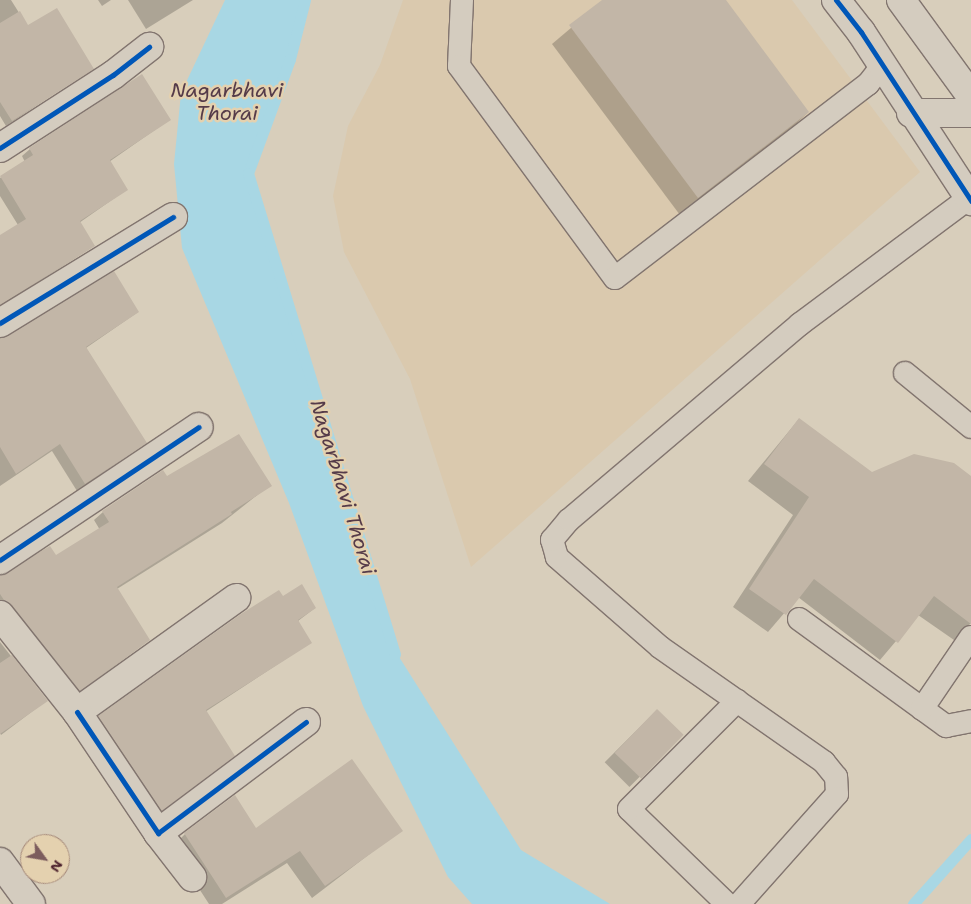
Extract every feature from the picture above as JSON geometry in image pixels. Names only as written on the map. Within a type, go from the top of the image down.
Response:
[{"type":"main road","points":[[836,0],[970,200]]},
{"type":"main road","points":[[901,0],[971,96]]},
{"type":"main road","points":[[0,148],[113,75],[149,47]]},
{"type":"main road","points":[[911,113],[971,113]]},
{"type":"main road","points":[[0,323],[173,217]]},
{"type":"main road","points":[[0,560],[199,427]]},
{"type":"main road","points":[[77,712],[236,598]]},
{"type":"main road","points":[[0,615],[77,712],[158,833],[192,877]]},
{"type":"main road","points":[[158,833],[306,722]]},
{"type":"main road","points":[[0,862],[31,904]]},
{"type":"lane","points":[[462,0],[459,66],[615,278],[868,84],[882,66]]},
{"type":"lane","points":[[739,904],[837,794],[836,777],[824,762],[660,646],[556,557],[552,540],[570,520],[800,324],[970,200]]},
{"type":"lane","points":[[904,373],[971,427]]},
{"type":"lane","points":[[799,619],[946,726],[971,721]]},
{"type":"lane","points":[[922,709],[971,637]]},
{"type":"lane","points":[[727,904],[629,809],[737,701]]},
{"type":"shaded area","points":[[403,0],[792,0],[920,172],[471,567],[410,379],[344,252],[333,196],[348,126],[380,65]]},
{"type":"water","name":"Nagarbhavi Thorai","points":[[225,0],[305,0],[288,64],[248,173],[389,641],[521,850],[610,904],[472,904],[448,877],[363,706],[289,503],[182,248],[174,164],[181,93]]},
{"type":"building","points":[[602,0],[726,0],[809,112],[698,198],[569,25]]},
{"type":"building","points":[[57,8],[94,69],[12,121],[0,102],[0,23],[20,11],[28,25]]},
{"type":"building","points":[[142,74],[171,120],[110,160],[128,190],[80,221],[95,246],[0,305],[0,235],[26,219],[0,176],[33,155],[29,148]]},
{"type":"building","points":[[114,271],[139,312],[86,347],[147,443],[85,484],[60,444],[16,474],[0,447],[0,339]]},
{"type":"building","points":[[799,418],[872,472],[914,454],[954,463],[971,476],[971,624],[934,596],[898,643],[814,579],[786,615],[749,589],[809,497],[764,464]]},
{"type":"building","points":[[239,434],[272,486],[231,512],[232,514],[117,587],[150,640],[80,691],[12,605],[4,600],[0,594],[0,575],[50,546],[56,555],[109,522],[102,511],[163,470],[167,476]]},
{"type":"building","points":[[302,584],[316,608],[298,620],[312,643],[206,710],[235,756],[162,811],[98,716],[241,614],[279,590],[283,596]]},
{"type":"building","points":[[12,655],[48,701],[0,734],[0,663]]},
{"type":"building","points":[[657,709],[684,735],[641,779],[615,753]]},
{"type":"building","points":[[352,759],[403,831],[325,886],[300,851],[226,898],[184,833],[235,795],[256,828]]},
{"type":"waterway","name":"Nagarbhavi Thorai","points":[[305,0],[290,59],[248,173],[395,654]]},
{"type":"waterway","points":[[913,904],[971,839]]},
{"type":"cycle path","points":[[836,0],[861,32],[971,201]]},
{"type":"cycle path","points":[[0,148],[113,75],[149,47]]},
{"type":"cycle path","points":[[0,323],[173,217]]},
{"type":"cycle path","points":[[0,560],[199,427]]},
{"type":"cycle path","points":[[77,712],[158,833],[306,722]]}]
